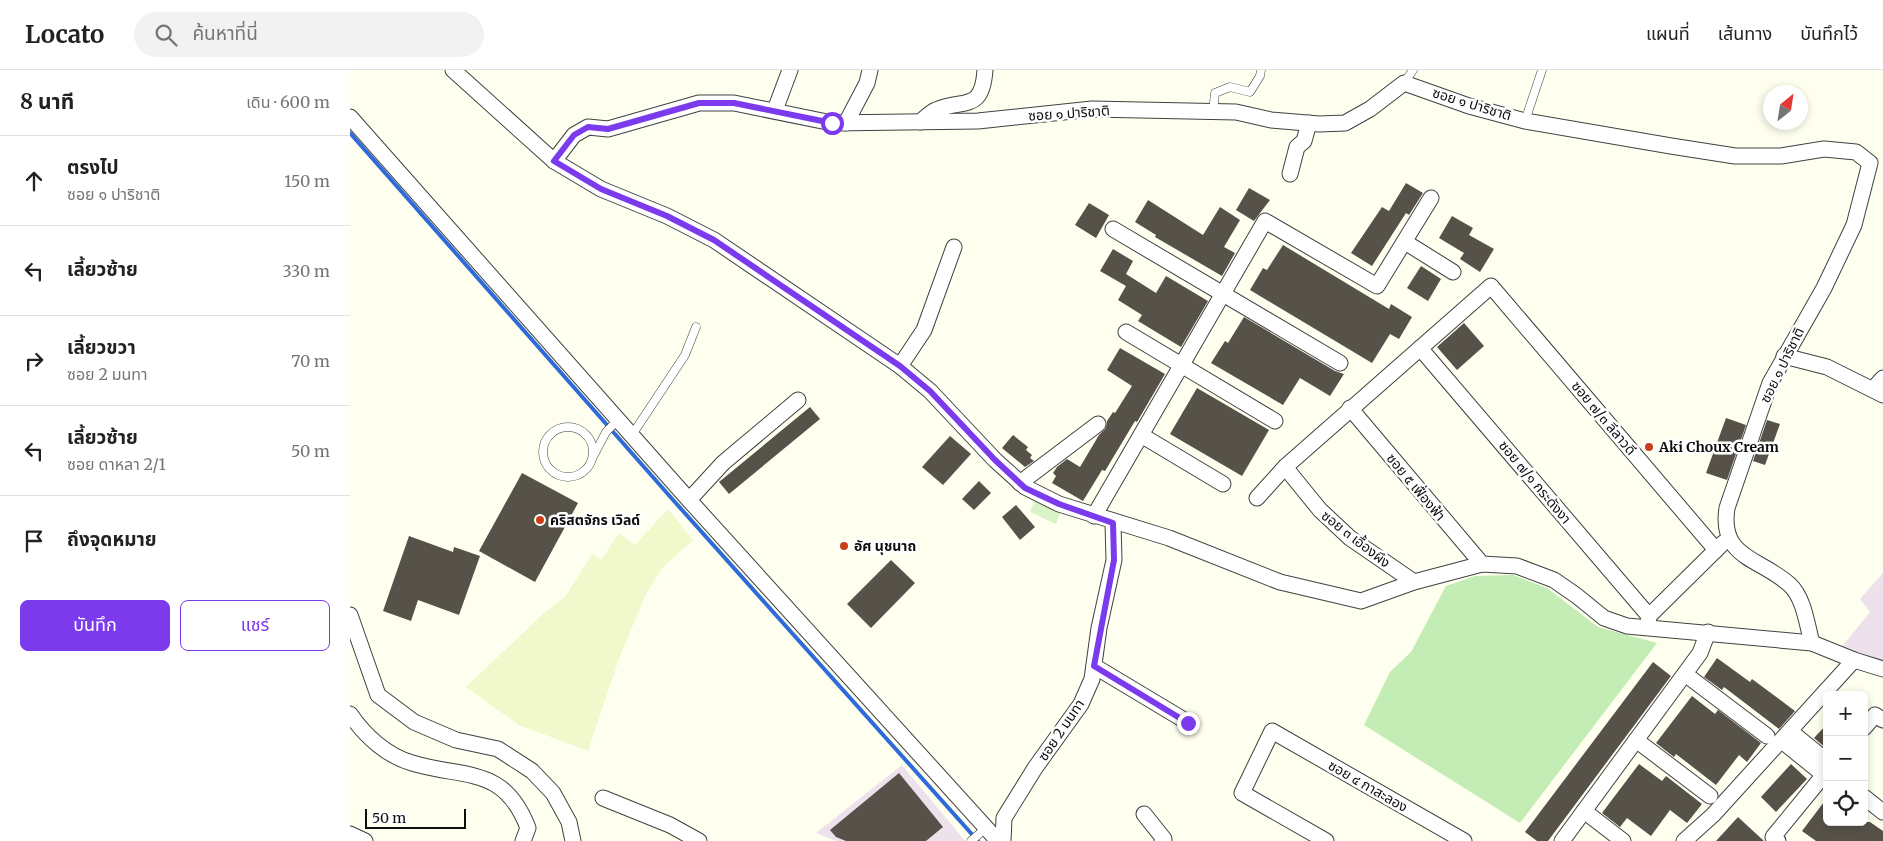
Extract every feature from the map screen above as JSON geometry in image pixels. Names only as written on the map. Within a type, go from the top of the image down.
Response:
[{"type":"street","points":[[453,70],[554,161],[601,189],[667,216],[714,240],[900,366],[930,391],[1020,483],[1059,504],[1113,523],[1169,538],[1280,582],[1361,601],[1414,582],[1482,564],[1517,566],[1554,580],[1604,618],[1627,626],[1648,622],[1708,632],[1812,643],[1854,660],[1883,669]]},
{"type":"street","points":[[775,110],[790,70]]},
{"type":"street","points":[[846,123],[867,83],[870,70]]},
{"type":"street","points":[[920,122],[936,110],[972,103],[978,96],[984,82],[985,70]]},
{"type":"street","name":"ซอย ๑ ปาริชาติ","points":[[554,161],[574,135],[588,127],[608,129],[699,103],[734,103],[832,123],[978,121],[1092,109],[1236,112],[1271,120],[1345,123],[1370,109],[1404,83],[1470,106],[1525,121],[1735,156],[1781,156],[1824,149],[1856,152],[1870,163],[1854,225],[1824,288],[1770,383],[1727,508],[1725,523],[1727,538]]},
{"type":"street","points":[[350,117],[616,422],[632,435],[983,831],[998,841]]},
{"type":"street","points":[[1290,174],[1296,150],[1304,141],[1309,123]]},
{"type":"street","points":[[1094,516],[1266,222],[1376,286],[1431,198]]},
{"type":"street","points":[[1112,229],[1340,363]]},
{"type":"street","points":[[1404,242],[1453,272]]},
{"type":"street","points":[[900,366],[924,330],[954,247]]},
{"type":"street","name":"ซอย ๗/๓ ลีลาวดี","points":[[1420,348],[1491,286],[1716,550]]},
{"type":"street","points":[[1126,332],[1275,420]]},
{"type":"street","points":[[1256,498],[1284,467],[1420,348]]},
{"type":"street","name":"ซอย ๗/๑ กระดังงา","points":[[1420,348],[1648,622]]},
{"type":"street","points":[[1784,356],[1827,367],[1880,387]]},
{"type":"street","points":[[689,500],[723,463],[798,400]]},
{"type":"street","name":"ซอย ๕ เฟื่องฟ้า","points":[[1350,408],[1482,564]]},
{"type":"street","points":[[1020,483],[1098,424]]},
{"type":"street","points":[[1142,435],[1222,484]]},
{"type":"street","name":"ซอย ๓ เอื้องผึง","points":[[1284,467],[1320,510],[1350,538],[1414,582]]},
{"type":"street","name":"ซอย 2 มนทา","points":[[1004,841],[1004,818],[1031,774],[1081,704],[1092,680],[1114,560],[1113,523]]},
{"type":"street","points":[[1648,622],[1727,538],[1747,557],[1791,586],[1802,606],[1812,643]]},
{"type":"street","points":[[350,616],[378,695],[414,722],[456,740],[498,749],[532,771],[553,793],[569,822],[573,841]]},
{"type":"street","points":[[1562,841],[1700,653],[1708,632]]},
{"type":"street","points":[[1684,841],[1713,815],[1854,660]]},
{"type":"street","points":[[1094,666],[1188,723]]},
{"type":"street","points":[[1685,674],[1767,736]]},
{"type":"street","points":[[1868,723],[1875,715],[1883,720]]},
{"type":"street","points":[[352,722],[376,744],[410,763],[484,777],[509,794],[522,812],[528,828],[523,841]]},
{"type":"street","name":"ซอย ๔ กาสะลอง","points":[[1326,841],[1242,793],[1272,732],[1464,841]]},
{"type":"street","points":[[1786,736],[1823,767]]},
{"type":"street","points":[[1636,740],[1710,796]]},
{"type":"street","points":[[1778,841],[1772,837],[1823,773]]},
{"type":"street","points":[[603,798],[670,825],[699,841]]},
{"type":"street","points":[[1868,800],[1883,812]]},
{"type":"street","points":[[1584,811],[1623,841]]},
{"type":"street","points":[[1144,814],[1164,839],[1162,841]]},
{"type":"street","points":[[350,834],[365,841]]},
{"type":"lane","points":[[1213,112],[1215,94],[1230,88],[1250,92],[1262,70]]},
{"type":"lane","points":[[1404,83],[1413,70]]},
{"type":"lane","points":[[1525,121],[1542,70]]},
{"type":"lane","points":[[632,435],[685,355],[696,327]]},
{"type":"lane","points":[[593,458],[593,448],[589,438],[582,431],[573,427],[563,427],[554,430],[546,437],[542,447],[542,457],[546,466],[553,473],[563,477],[573,477],[582,474],[589,467],[606,432],[616,422]]},
{"type":"lane","points":[[971,841],[983,831]]},
{"type":"shaded area","points":[[1883,573],[1883,663],[1839,650],[1870,612],[1860,599]]},
{"type":"shaded area","points":[[902,765],[965,841],[836,841],[816,833]]},
{"type":"green space","points":[[1035,500],[1061,511],[1056,524],[1030,512]]},
{"type":"green space","points":[[668,509],[693,540],[662,568],[646,594],[620,656],[588,751],[519,725],[466,687],[543,614],[565,597],[592,554],[601,560],[619,533],[635,545]]},
{"type":"green space","points":[[1513,575],[1547,588],[1598,627],[1657,643],[1520,823],[1364,725],[1390,672],[1411,652],[1446,586],[1475,576]]},
{"type":"building","points":[[1406,183],[1423,193],[1409,215],[1406,213],[1372,266],[1351,253],[1382,207],[1389,211]]},
{"type":"building","points":[[1249,188],[1270,200],[1254,221],[1236,210]]},
{"type":"building","points":[[1148,200],[1203,235],[1220,207],[1240,220],[1224,247],[1235,253],[1222,276],[1155,237],[1156,235],[1135,222]]},
{"type":"building","points":[[1089,203],[1109,215],[1096,238],[1075,225]]},
{"type":"building","points":[[1452,216],[1473,228],[1469,235],[1494,249],[1480,272],[1460,259],[1464,253],[1439,238]]},
{"type":"building","points":[[1283,245],[1389,309],[1391,304],[1412,317],[1399,339],[1390,334],[1372,363],[1250,290],[1263,268],[1267,270]]},
{"type":"building","points":[[1113,249],[1133,261],[1126,274],[1156,293],[1166,276],[1208,301],[1181,347],[1138,321],[1142,315],[1118,300],[1126,286],[1100,271]]},
{"type":"building","points":[[1421,266],[1441,279],[1428,301],[1407,288]]},
{"type":"building","points":[[1244,317],[1335,371],[1344,374],[1330,396],[1300,378],[1283,405],[1211,363],[1225,341],[1228,343]]},
{"type":"building","points":[[1464,323],[1484,346],[1457,370],[1437,347]]},
{"type":"building","points":[[1120,348],[1165,374],[1137,422],[1135,421],[1105,471],[1102,470],[1083,501],[1052,483],[1056,476],[1053,473],[1067,459],[1080,467],[1099,435],[1106,428],[1107,421],[1113,412],[1115,413],[1132,386],[1107,370]]},
{"type":"building","points":[[1197,388],[1269,430],[1242,476],[1170,434]]},
{"type":"building","points":[[810,407],[820,419],[729,494],[719,482]]},
{"type":"building","points":[[1726,418],[1746,425],[1727,480],[1706,473]]},
{"type":"building","points":[[1767,420],[1780,424],[1765,465],[1753,461]]},
{"type":"building","points":[[1013,435],[1028,447],[1026,450],[1032,455],[1030,458],[1034,461],[1025,467],[1002,448]]},
{"type":"building","points":[[950,436],[971,454],[943,485],[922,467]]},
{"type":"building","points":[[522,473],[578,503],[535,582],[479,551]]},
{"type":"building","points":[[979,481],[991,493],[974,510],[962,499]]},
{"type":"building","points":[[1016,505],[1035,527],[1020,540],[1002,517]]},
{"type":"building","points":[[409,536],[453,552],[454,547],[480,556],[459,615],[418,600],[411,621],[383,611]]},
{"type":"building","points":[[891,560],[915,583],[871,628],[847,604]]},
{"type":"building","points":[[1717,658],[1750,682],[1752,679],[1795,711],[1779,729],[1724,687],[1722,690],[1704,677]]},
{"type":"building","points":[[1653,662],[1671,676],[1548,841],[1537,841],[1525,832]]},
{"type":"building","points":[[1692,696],[1715,714],[1718,710],[1761,743],[1747,762],[1739,755],[1716,785],[1676,754],[1674,757],[1656,743]]},
{"type":"building","points":[[1823,728],[1823,746],[1814,738]]},
{"type":"building","points":[[1639,764],[1662,781],[1666,776],[1702,804],[1687,823],[1670,810],[1651,836],[1627,818],[1620,827],[1602,813]]},
{"type":"building","points":[[1791,764],[1807,779],[1776,812],[1761,797]]},
{"type":"building","points":[[899,773],[943,827],[926,841],[846,841],[836,837],[830,830]]},
{"type":"building","points":[[1823,803],[1823,826],[1868,826],[1868,822],[1870,822],[1883,831],[1883,841],[1816,841],[1802,831]]},
{"type":"building","points":[[1738,817],[1764,841],[1716,841]]},
{"type":"waterway","points":[[350,133],[674,501],[978,841]]},
{"type":"place","name":"Aki Choux Cream","points":[[1649,447]]},
{"type":"place","name":"คริสตจักร เวิลด์","points":[[540,520]]},
{"type":"place","name":"อัศ นุชนาถ","points":[[844,546]]},
{"type":"route","points":[[832,123],[734,103],[699,103],[608,129],[588,127],[574,135],[554,161],[601,189],[667,216],[714,240],[900,366],[930,391],[995,460],[1025,488],[1059,504],[1113,523],[1114,560],[1099,628],[1094,666],[1188,723]]}]
